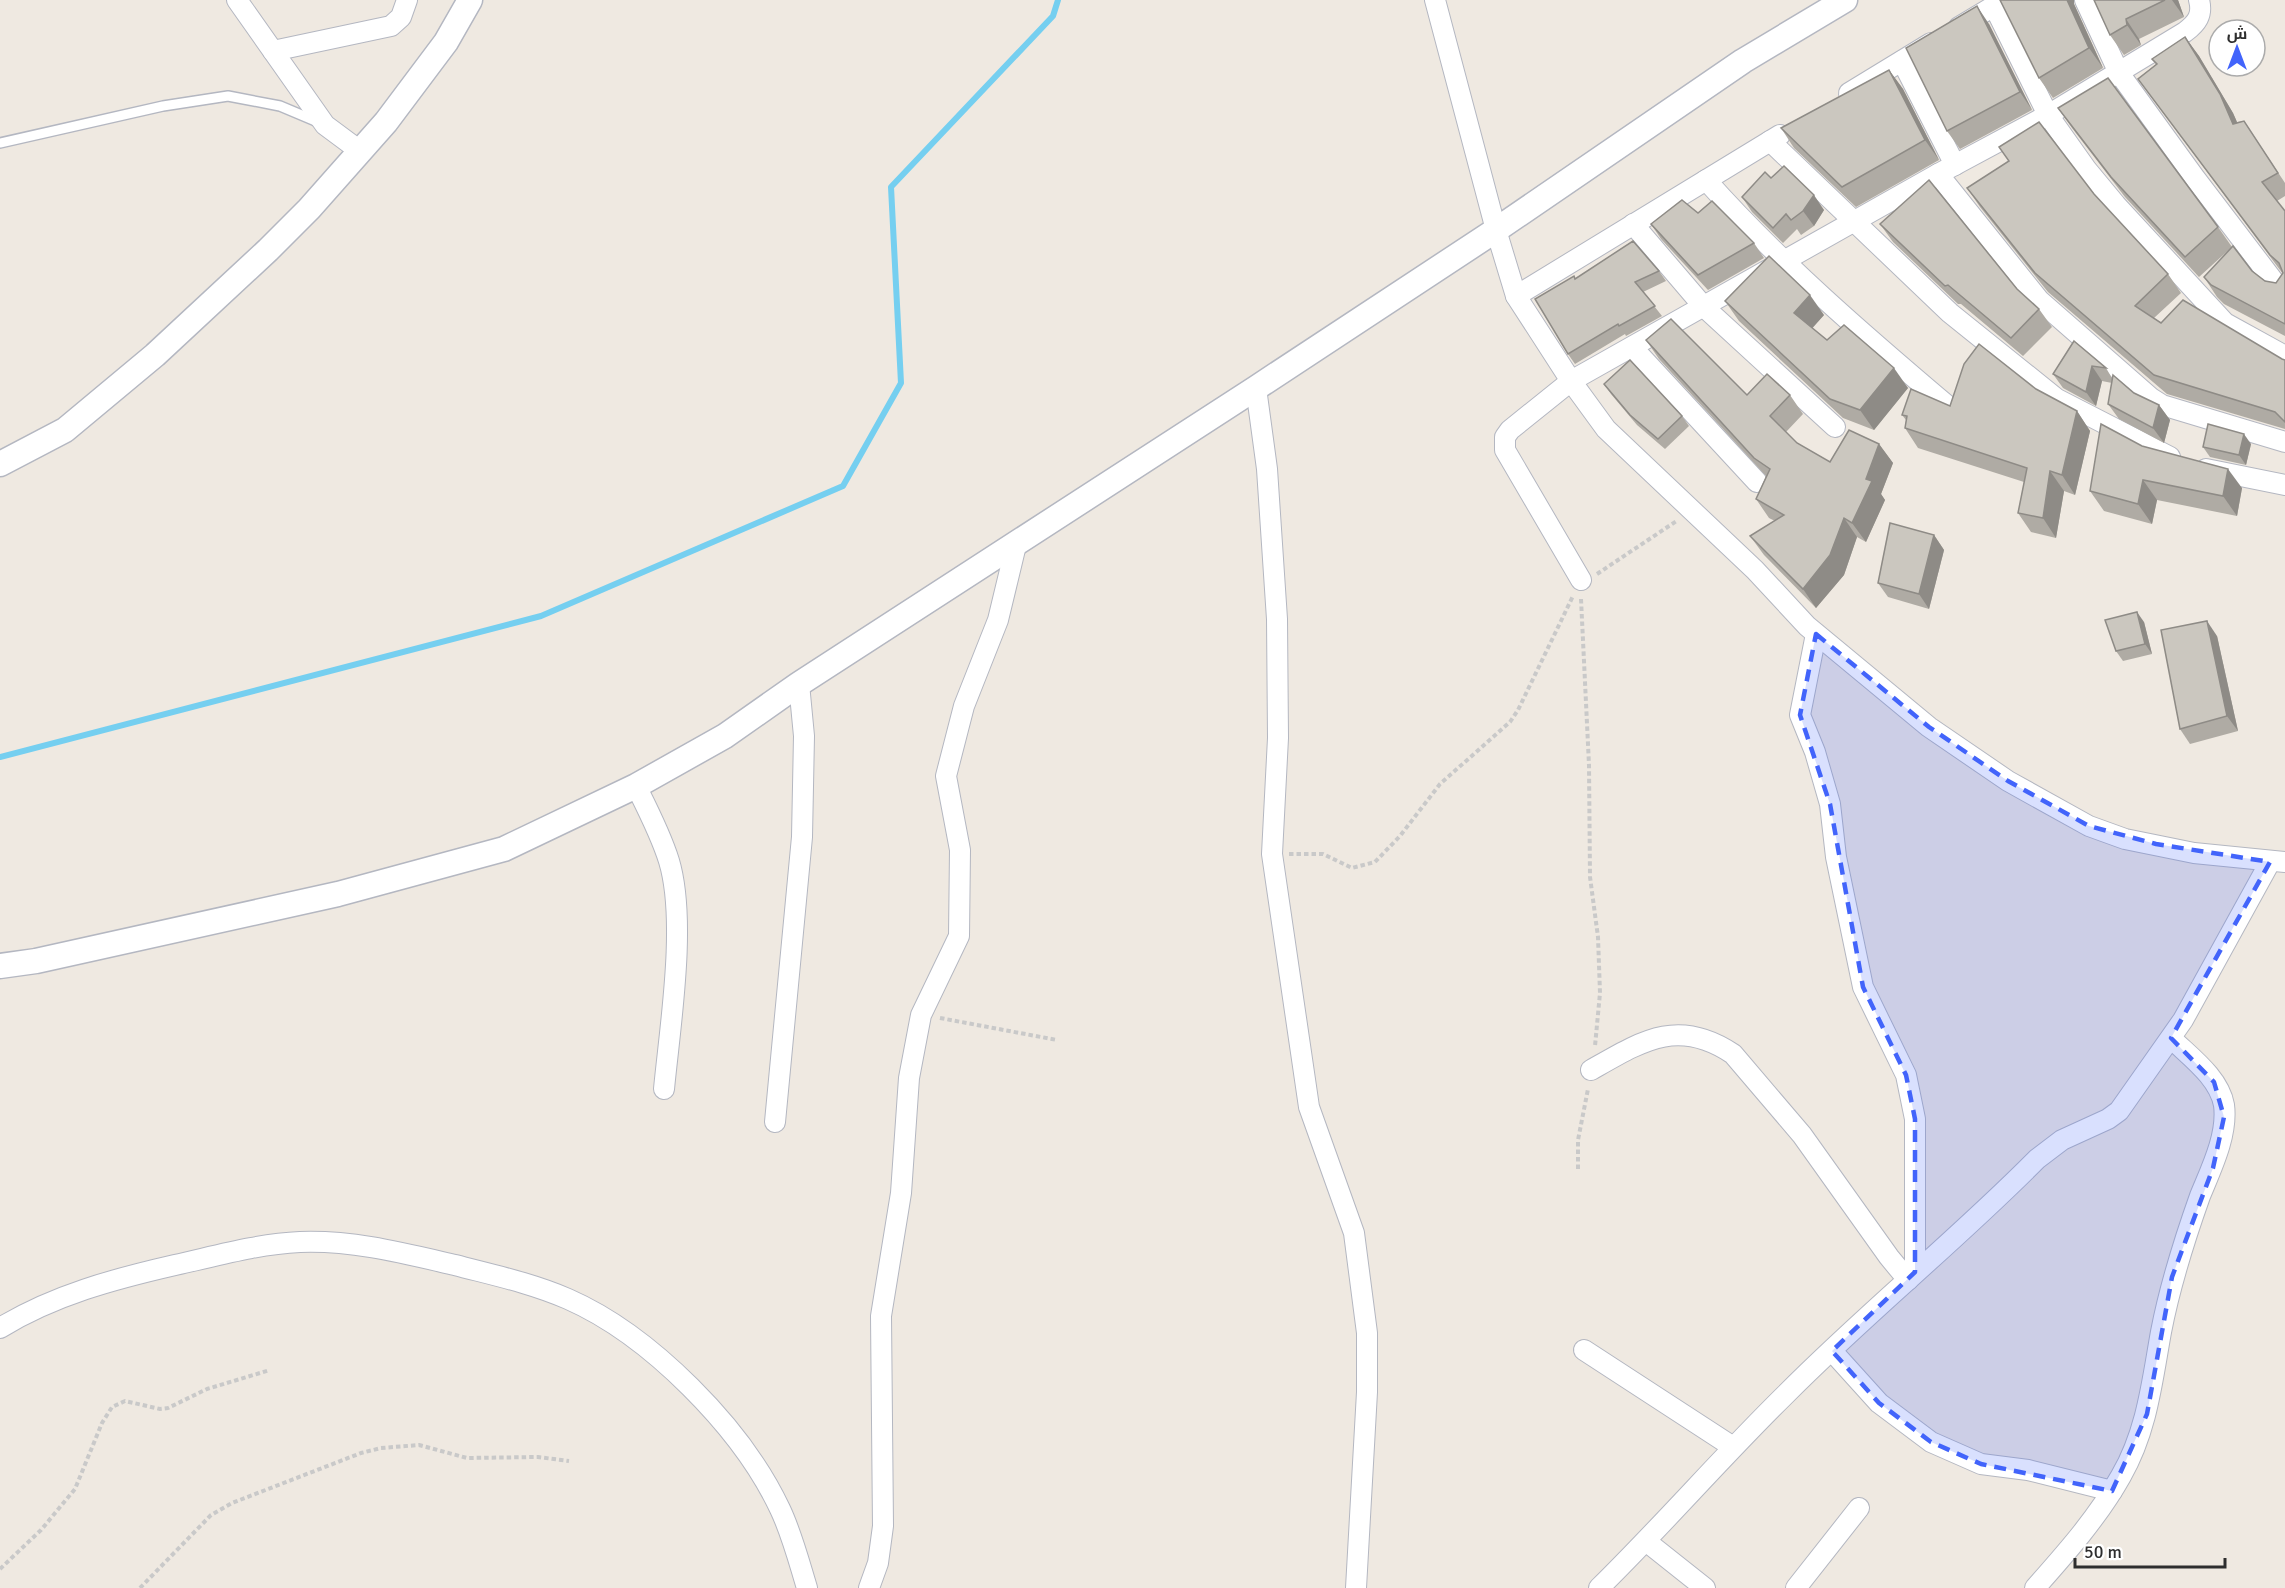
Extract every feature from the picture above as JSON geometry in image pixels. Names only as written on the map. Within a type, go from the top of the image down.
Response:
[{"type":"street","points":[[237,0],[325,125],[360,152]]},
{"type":"street","points":[[273,51],[392,26],[401,17],[407,0]]},
{"type":"street","points":[[0,464],[65,430],[155,355],[268,250],[386,122],[446,42],[470,0]]},
{"type":"street","points":[[1435,0],[1496,230],[1516,296],[1571,381],[1606,429],[1692,508],[1816,634],[1929,727],[2008,781],[2078,820],[2126,840],[2194,853],[2278,862],[2171,1038],[2119,1111],[2108,1119],[2062,1140],[2037,1159],[1733,1447],[1647,1542],[1599,1588]]},
{"type":"street","points":[[0,966],[36,961],[338,894],[451,866],[504,849],[636,786],[725,736],[799,684],[1496,230],[1743,61],[1845,0]]},
{"type":"street","points":[[2085,0],[2120,73],[2195,178],[2275,283],[2285,291]]},
{"type":"street","points":[[1581,580],[1505,450],[1504,437],[1510,430],[1571,381],[2120,73],[2195,24],[2201,11],[2199,0]]},
{"type":"street","points":[[1831,104],[1999,3],[2048,115],[2087,170],[2116,205],[2225,323],[2285,356]]},
{"type":"street","points":[[1902,61],[1946,170],[2039,300],[2151,398],[2162,405],[2285,442]]},
{"type":"street","points":[[1516,296],[1801,122]]},
{"type":"street","points":[[1770,141],[1950,313],[2057,399],[2159,454],[2208,469],[2285,485]]},
{"type":"street","points":[[1706,180],[1745,223],[1866,336],[1950,408]]},
{"type":"street","points":[[1633,224],[1704,307],[1835,427]]},
{"type":"street","points":[[1632,347],[1757,482]]},
{"type":"street","points":[[1256,388],[1268,469],[1276,619],[1278,738],[1272,854],[1309,1107],[1354,1233],[1367,1333],[1367,1392],[1356,1588]]},
{"type":"street","points":[[869,1588],[878,1563],[882,1526],[881,1316],[901,1193],[909,1078],[921,1015],[959,936],[960,850],[946,776],[964,706],[998,620],[1017,541]]},
{"type":"street","points":[[1816,634],[1800,715],[1828,793],[1836,857],[1863,987],[1892,1041],[1913,1097],[1916,1119],[1912,1276]]},
{"type":"street","points":[[775,1122],[802,837],[804,736],[799,684]]},
{"type":"street","points":[[636,786],[666,854],[675,892],[674,969],[663,1089]]},
{"type":"street","points":[[1591,1070],[1655,1036],[1695,1036],[1721,1045],[1733,1054],[1766,1090],[1912,1276]]},
{"type":"street","points":[[2035,1588],[2094,1517],[2122,1475],[2147,1414],[2172,1277],[2213,1168],[2224,1118],[2221,1096],[2214,1082],[2171,1038]]},
{"type":"street","points":[[0,1328],[43,1305],[113,1280],[247,1248],[292,1243],[351,1244],[396,1251],[543,1288],[591,1310],[640,1343],[711,1409],[732,1433],[767,1484],[791,1535],[807,1588]]},
{"type":"street","points":[[1584,1350],[1733,1447]]},
{"type":"street","points":[[1832,1351],[1879,1403],[1931,1442],[1981,1464],[2028,1470],[2112,1491]]},
{"type":"street","points":[[1796,1588],[1859,1508]]},
{"type":"street","points":[[1647,1542],[1705,1588]]},
{"type":"lane","points":[[0,143],[163,106],[228,96],[280,106],[325,125]]},
{"type":"path","points":[[1272,854],[1323,854],[1352,868],[1365,867],[1383,855],[1440,784],[1514,716],[1581,580],[1602,573],[1692,508]]},
{"type":"path","points":[[1578,1169],[1578,1140],[1591,1070],[1600,993],[1598,937],[1590,877],[1589,765],[1581,580]]},
{"type":"path","points":[[921,1015],[1057,1040]]},
{"type":"path","points":[[0,1569],[48,1522],[75,1489],[102,1423],[112,1407],[125,1401],[160,1409],[168,1408],[207,1389],[270,1370]]},
{"type":"path","points":[[140,1588],[211,1515],[231,1503],[361,1453],[381,1448],[419,1445],[467,1458],[538,1457],[569,1461]]},
{"type":"highlighted area","points":[[1816,634],[1929,727],[2008,781],[2089,826],[2156,844],[2270,862],[2171,1038],[2214,1082],[2224,1117],[2213,1168],[2172,1277],[2147,1414],[2112,1491],[1981,1464],[1931,1442],[1879,1403],[1832,1351],[1915,1272],[1915,1119],[1906,1075],[1863,987],[1830,804],[1800,715]]},
{"type":"building","points":[[2000,0],[2067,0],[2089,48],[2039,78]]},
{"type":"building","points":[[2094,0],[2165,0],[2126,19],[2127,25],[2110,35]]},
{"type":"building","points":[[1977,6],[2020,92],[1947,131],[1906,48]]},
{"type":"building","points":[[2185,37],[2207,73],[2207,78],[2210,78],[2220,94],[2233,124],[2244,121],[2278,173],[2262,182],[2285,211],[2285,324],[2211,285],[2204,277],[2233,246],[2252,271],[2265,281],[2276,283],[2283,273],[2279,263],[2270,255],[2138,79],[2157,64],[2152,59]]},
{"type":"building","points":[[1889,70],[1925,140],[1842,187],[1781,128]]},
{"type":"building","points":[[2108,78],[2218,227],[2185,257],[2111,177],[2058,108]]},
{"type":"building","points":[[2039,122],[2094,194],[2168,274],[2135,306],[2161,323],[2183,300],[2285,360],[2285,422],[2275,412],[2154,375],[2035,273],[1967,188],[2009,161],[1999,147]]},
{"type":"building","points":[[1784,166],[1814,195],[1803,211],[1791,220],[1786,214],[1773,228],[1742,197],[1765,172],[1771,178]]},
{"type":"building","points":[[1929,180],[2017,289],[2039,309],[2011,338],[1948,285],[1945,286],[1880,224]]},
{"type":"building","points":[[1682,200],[1698,213],[1712,201],[1754,243],[1698,275],[1651,224]]},
{"type":"building","points":[[1633,241],[1659,271],[1635,282],[1655,306],[1619,326],[1618,324],[1568,354],[1535,299],[1574,276],[1575,279]]},
{"type":"building","points":[[1769,256],[1810,295],[1794,313],[1827,340],[1844,325],[1894,368],[1860,410],[1830,399],[1725,301]]},
{"type":"building","points":[[1671,319],[1747,395],[1767,374],[1790,395],[1770,416],[1797,443],[1830,462],[1849,430],[1879,444],[1866,479],[1872,481],[1852,523],[1844,518],[1830,555],[1803,589],[1750,536],[1784,515],[1756,499],[1770,469],[1754,458],[1646,340]]},
{"type":"building","points":[[2074,341],[2106,368],[2092,366],[2086,392],[2053,374]]},
{"type":"building","points":[[1979,344],[2036,389],[2077,411],[2062,475],[2050,471],[2043,518],[2018,513],[2027,468],[1905,428],[1907,416],[1902,415],[1911,389],[1950,406],[1964,364]]},
{"type":"building","points":[[1630,360],[1682,416],[1658,439],[1630,415],[1604,384]]},
{"type":"building","points":[[2113,375],[2134,393],[2159,405],[2153,428],[2108,404]]},
{"type":"building","points":[[2101,424],[2142,446],[2228,469],[2223,496],[2143,480],[2138,504],[2090,491]]},
{"type":"building","points":[[2208,424],[2244,434],[2239,455],[2203,447]]},
{"type":"building","points":[[1890,523],[1934,535],[1919,594],[1878,583]]},
{"type":"building","points":[[2137,612],[2145,644],[2116,651],[2105,620]]},
{"type":"building","points":[[2207,621],[2227,716],[2180,729],[2161,630]]},
{"type":"waterway","points":[[0,757],[541,616],[843,486],[901,383],[891,187],[1053,16],[1058,0]]}]
